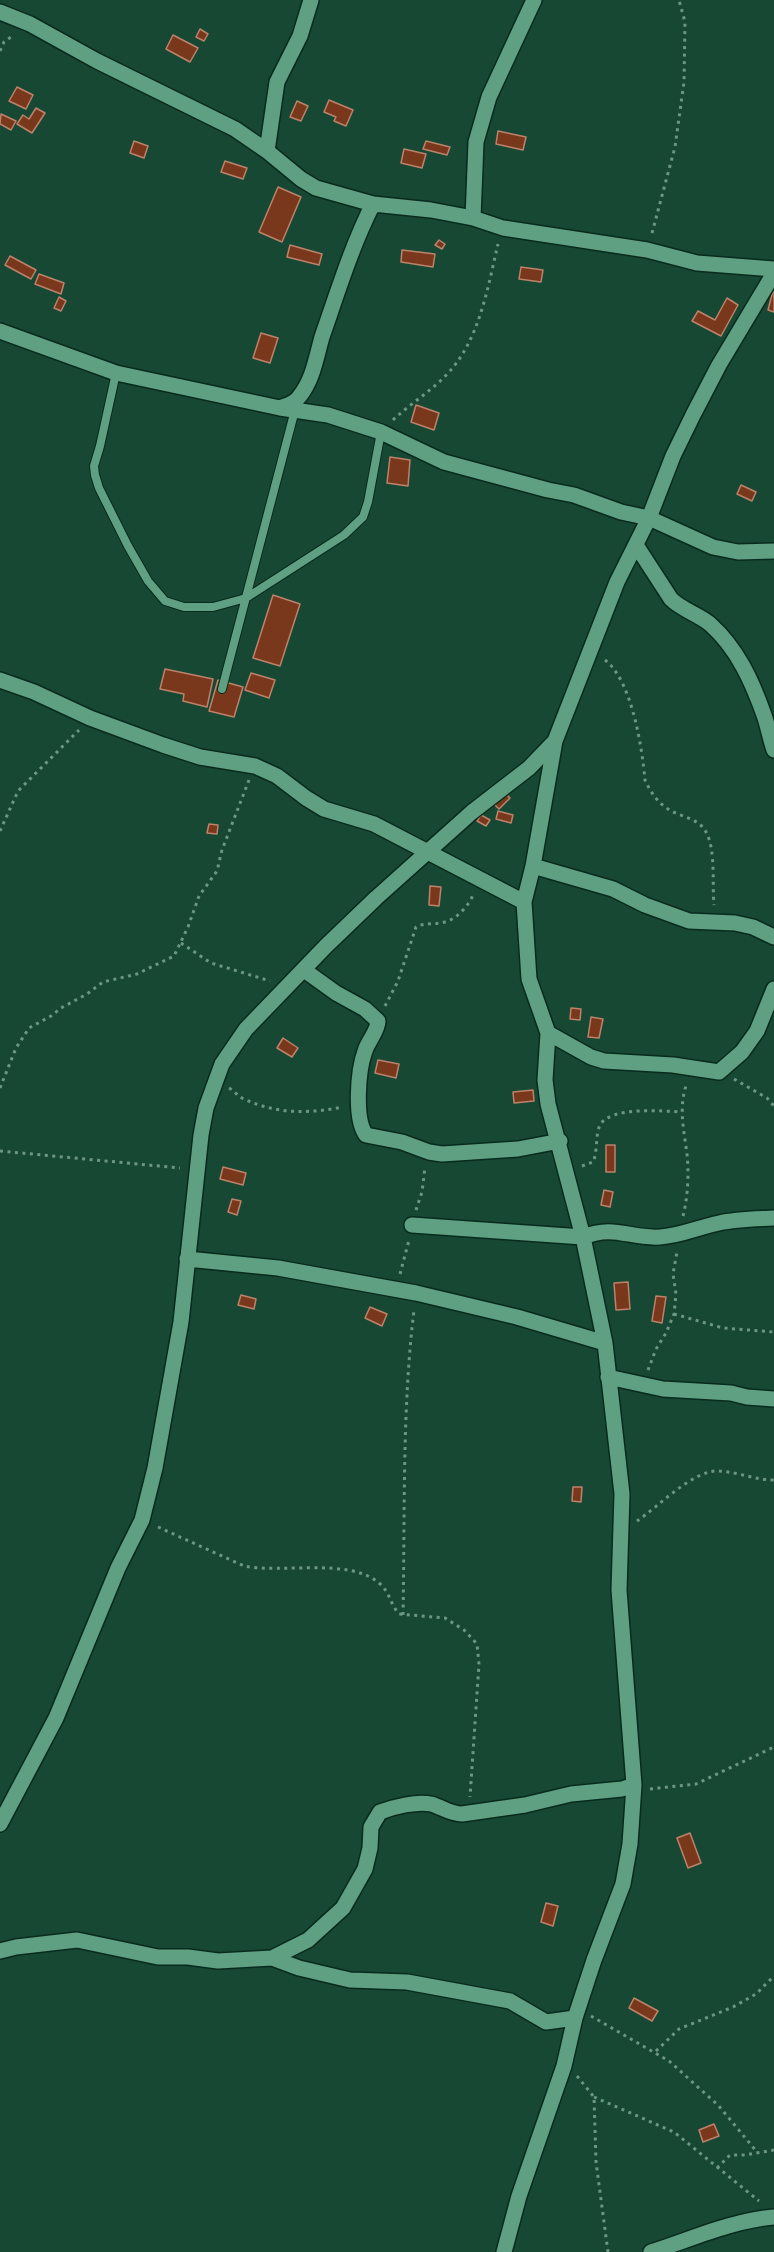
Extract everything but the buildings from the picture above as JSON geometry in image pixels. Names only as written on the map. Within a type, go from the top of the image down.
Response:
[{"type":"street","points":[[267,151],[277,82],[300,36],[311,0]]},
{"type":"street","points":[[473,218],[476,142],[489,97],[534,0]]},
{"type":"street","points":[[0,12],[30,24],[97,61],[235,129],[316,188],[373,204],[431,210],[473,218],[503,228],[647,250],[697,263],[774,271],[719,365],[693,415],[673,456],[649,518],[617,582],[555,741],[533,866],[524,902],[529,979],[548,1034],[545,1080],[548,1104],[560,1141],[583,1237],[605,1343],[620,1464],[619,1590],[634,1788],[630,1844],[623,1884],[594,1960],[564,2066],[519,2196],[504,2252]]},
{"type":"street","points":[[279,408],[293,403],[300,396],[314,369],[322,338],[360,229],[373,204]]},
{"type":"street","points":[[0,331],[116,372],[279,408],[328,415],[381,432],[444,462],[574,495],[621,512],[649,518],[713,548],[738,552],[774,551]]},
{"type":"street","points":[[636,545],[671,599],[708,623],[729,643],[746,671],[764,716],[774,750]]},
{"type":"street","points":[[0,680],[34,692],[90,718],[163,745],[200,757],[255,766],[277,776],[324,809],[374,824],[524,902]]},
{"type":"street","points":[[0,1824],[56,1718],[118,1568],[142,1520],[155,1468],[181,1322],[196,1168],[206,1108],[222,1064],[246,1029],[334,938],[427,851],[472,812],[530,768],[555,741]]},
{"type":"street","points":[[533,866],[613,889],[645,905],[689,921],[735,923],[753,927],[774,937]]},
{"type":"street","points":[[304,970],[378,1021],[378,1027],[365,1049],[362,1060],[359,1112],[366,1135],[402,1142],[429,1152],[442,1154],[518,1149],[560,1141]]},
{"type":"street","points":[[548,1034],[591,1056],[604,1060],[673,1065],[714,1072],[742,1052],[757,1031],[774,988]]},
{"type":"street","points":[[412,1225],[583,1237],[607,1230],[651,1237],[678,1234],[731,1220],[774,1218]]},
{"type":"street","points":[[187,1259],[278,1268],[416,1293],[517,1317],[605,1343]]},
{"type":"street","points":[[608,1377],[663,1389],[731,1393],[774,1399]]},
{"type":"street","points":[[0,1951],[77,1940],[158,1957],[188,1957],[218,1961],[272,1958],[308,1940],[343,1908],[365,1869],[371,1827],[380,1812],[425,1803],[455,1814],[470,1813],[525,1805],[571,1794],[634,1788]]},
{"type":"street","points":[[272,1958],[299,1968],[350,1980],[407,1982],[510,2001],[546,2022],[577,2014]]},
{"type":"street","points":[[651,2252],[719,2227],[752,2219],[774,2217]]},
{"type":"lane","points":[[116,372],[93,471],[99,488],[143,572],[165,601],[184,607],[213,607],[246,598],[344,535],[363,517],[381,432]]},
{"type":"lane","points":[[222,689],[295,410]]},
{"type":"path","points":[[647,250],[675,147],[684,82],[686,22],[679,0]]},
{"type":"path","points":[[381,432],[448,373],[462,355],[475,328],[503,228]]},
{"type":"path","points":[[592,650],[613,666],[620,677],[634,713],[645,780],[649,789],[662,805],[701,824],[707,833],[716,922]]},
{"type":"path","points":[[0,831],[18,791],[40,772],[90,718]]},
{"type":"path","points":[[0,1088],[16,1048],[29,1028],[104,982],[137,974],[170,960],[181,943],[199,896],[217,870],[222,850],[255,766]]},
{"type":"path","points":[[378,1021],[398,981],[416,927],[451,920],[468,905],[477,879]]},
{"type":"path","points":[[181,943],[211,963],[271,981],[285,989]]},
{"type":"path","points":[[642,1386],[656,1348],[666,1333],[674,1314],[676,1293],[673,1274],[678,1234],[686,1207],[687,1156],[681,1112],[682,1095],[687,1082],[696,1073],[714,1072],[746,1084],[774,1106]]},
{"type":"path","points":[[213,1088],[229,1088],[245,1100],[284,1111],[312,1113],[350,1107],[359,1112]]},
{"type":"path","points":[[565,1169],[593,1162],[601,1124],[608,1118],[629,1112],[681,1112]]},
{"type":"path","points":[[0,1151],[71,1159],[196,1168]]},
{"type":"path","points":[[403,1615],[409,1355],[416,1293]]},
{"type":"path","points":[[674,1314],[723,1328],[774,1332]]},
{"type":"path","points":[[621,1532],[657,1508],[691,1479],[706,1473],[717,1470],[774,1480]]},
{"type":"path","points":[[142,1520],[244,1566],[257,1569],[309,1567],[367,1575],[390,1594],[395,1610],[403,1615],[445,1618],[464,1629],[477,1644],[479,1664],[470,1813]]},
{"type":"path","points":[[634,1788],[696,1784],[774,1747]]},
{"type":"path","points":[[656,2052],[679,2029],[749,1998],[774,1976]]},
{"type":"path","points":[[577,2014],[598,2019],[669,2061],[718,2105],[757,2152]]},
{"type":"path","points":[[564,2066],[584,2082],[594,2097],[596,2162],[608,2252]]},
{"type":"path","points":[[594,2097],[674,2132],[717,2168],[738,2182],[759,2202]]},
{"type":"path","points":[[717,2168],[730,2155],[774,2150]]}]
